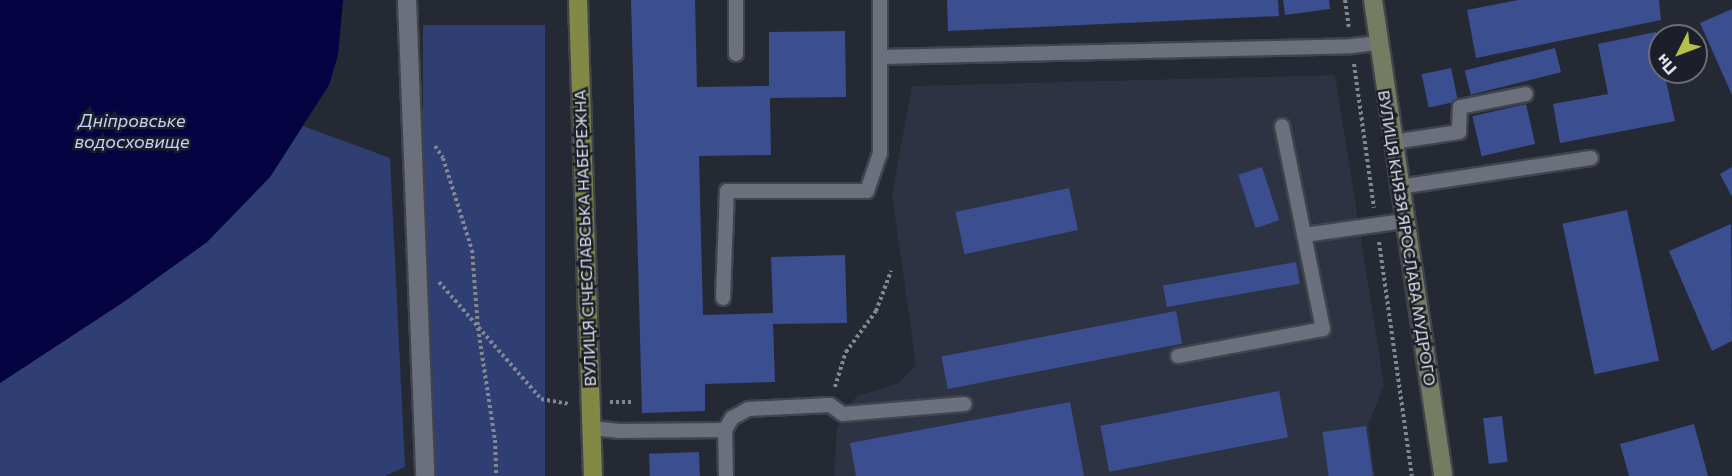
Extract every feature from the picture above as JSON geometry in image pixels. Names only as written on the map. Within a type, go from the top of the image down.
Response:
[{"type":"main road","name":"ВУЛИЦЯ СІЧЕСЛАВСЬКА НАБЕРЕЖНА","points":[[578,0],[593,476]]},
{"type":"main road","name":"ВУЛИЦЯ КНЯЗЯ ЯРОСЛАВА МУДРОГО","points":[[1372,0],[1443,476]]},
{"type":"street","points":[[406,0],[425,476]]},
{"type":"lane","points":[[736,0],[736,54]]},
{"type":"lane","points":[[723,298],[727,191],[867,191],[880,153],[880,0]]},
{"type":"lane","points":[[881,57],[1352,46],[1378,43]]},
{"type":"lane","points":[[1393,142],[1459,132],[1460,107],[1526,93]]},
{"type":"lane","points":[[1178,356],[1323,329],[1282,126]]},
{"type":"lane","points":[[1399,187],[1591,158]]},
{"type":"lane","points":[[1304,235],[1404,221]]},
{"type":"lane","points":[[726,476],[725,430],[732,418],[748,409],[830,405],[843,414],[965,404]]},
{"type":"lane","points":[[592,428],[725,430]]},
{"type":"path","points":[[412,128],[431,141],[443,158],[472,250],[478,327],[494,430],[496,476]]},
{"type":"path","points":[[417,255],[541,399],[560,404]]},
{"type":"path","points":[[830,405],[846,352],[876,311],[891,270]]},
{"type":"shaded area","points":[[423,25],[545,25],[545,476],[423,476]]},
{"type":"shaded area","points":[[1335,75],[1384,385],[1368,425],[1375,476],[834,476],[837,430],[843,414],[857,396],[899,383],[916,365],[892,195],[912,86]]},
{"type":"shaded area","points":[[303,126],[390,158],[405,467],[385,476],[0,476],[0,383],[125,301],[207,242],[270,177]]},
{"type":"water","name":"Дніпровське водосховище","points":[[0,0],[343,0],[338,55],[329,85],[270,177],[207,242],[125,301],[0,383]]},
{"type":"building","points":[[631,0],[695,0],[697,87],[769,86],[769,32],[845,31],[846,97],[770,98],[771,155],[699,156],[703,315],[773,313],[771,257],[845,255],[847,323],[773,324],[775,382],[705,384],[705,411],[642,413]]},
{"type":"building","points":[[947,0],[1278,0],[1279,16],[948,31]]},
{"type":"building","points":[[1283,0],[1329,0],[1330,9],[1285,15]]},
{"type":"building","points":[[1518,0],[1659,0],[1661,20],[1476,58],[1467,10]]},
{"type":"building","points":[[1732,9],[1732,95],[1708,41],[1708,24],[1700,23]]},
{"type":"building","points":[[1648,34],[1648,84],[1667,84],[1675,121],[1560,143],[1553,104],[1608,94],[1598,44]]},
{"type":"building","points":[[1555,48],[1561,72],[1471,95],[1465,70]]},
{"type":"building","points":[[1451,68],[1458,101],[1429,107],[1422,74]]},
{"type":"building","points":[[1526,104],[1535,144],[1482,156],[1472,116]]},
{"type":"building","points":[[1262,167],[1279,220],[1256,228],[1238,175]]},
{"type":"building","points":[[1732,167],[1732,197],[1720,174]]},
{"type":"building","points":[[1069,188],[1078,230],[964,254],[956,212]]},
{"type":"building","points":[[1627,210],[1659,361],[1594,374],[1562,224]]},
{"type":"building","points":[[1731,224],[1732,341],[1712,351],[1669,251]]},
{"type":"building","points":[[1296,262],[1300,284],[1167,307],[1163,285]]},
{"type":"building","points":[[1176,311],[1182,343],[948,389],[941,357]]},
{"type":"building","points":[[1279,391],[1288,437],[1109,472],[1100,426]]},
{"type":"building","points":[[1070,402],[1084,476],[856,476],[850,443]]},
{"type":"building","points":[[1502,416],[1508,462],[1489,464],[1483,418]]},
{"type":"building","points":[[1694,424],[1708,476],[1629,476],[1620,444]]},
{"type":"building","points":[[1366,426],[1373,476],[1329,476],[1322,432]]},
{"type":"building","points":[[699,452],[700,476],[650,476],[649,454]]}]
